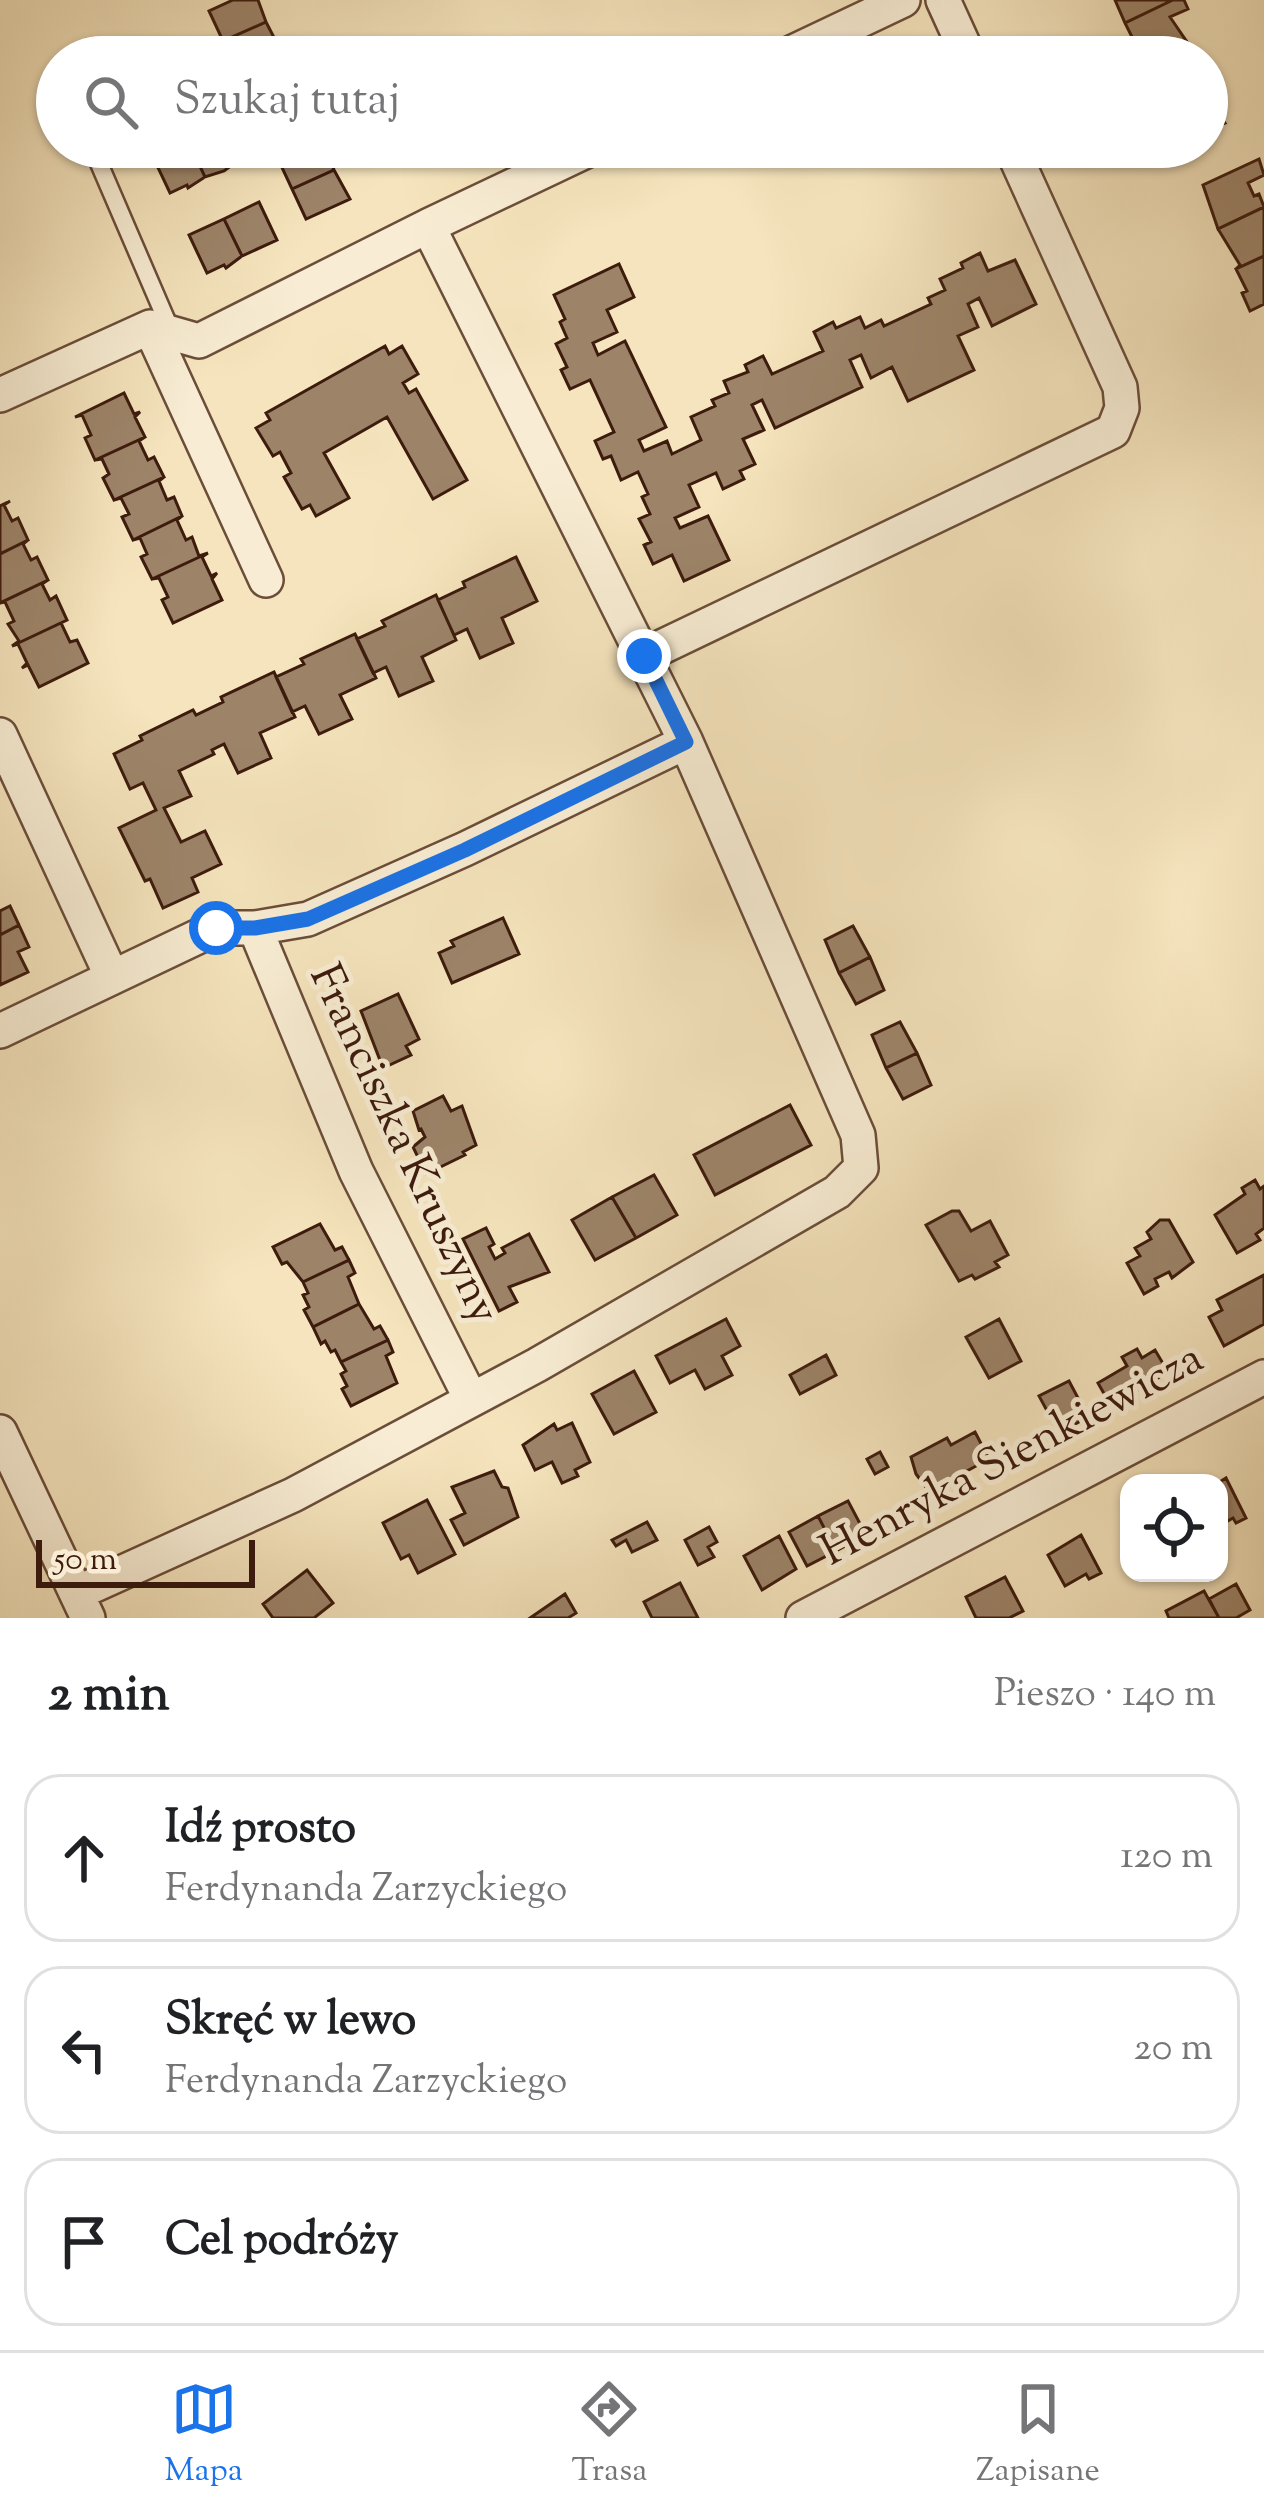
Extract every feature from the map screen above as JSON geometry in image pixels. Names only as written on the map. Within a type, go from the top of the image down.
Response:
[{"type":"street","points":[[827,36],[903,0]]},
{"type":"street","points":[[943,0],[959,36]]},
{"type":"street","points":[[0,395],[161,330],[199,341],[550,168]]},
{"type":"street","points":[[644,656],[1114,431],[1122,409],[1120,387],[1021,168]]},
{"type":"street","points":[[0,1432],[83,1605],[471,1399],[837,1192],[862,1168],[858,1135],[686,742],[428,226]]},
{"type":"street","points":[[161,330],[266,580]]},
{"type":"street","points":[[0,735],[112,977]]},
{"type":"street","points":[[0,1031],[216,928],[255,928],[308,919],[465,850],[686,742]]},
{"type":"street","name":"Franciszka Kruszyny","points":[[255,928],[356,1171],[471,1399]]},
{"type":"street","name":"Henryka Sienkiewicza","points":[[803,1618],[1264,1377]]},
{"type":"lane","points":[[100,168],[161,330]]},
{"type":"building","points":[[233,0],[258,0],[266,22],[234,36],[221,36],[209,11]]},
{"type":"building","points":[[1115,0],[1173,0],[1125,23]]},
{"type":"building","points":[[1173,0],[1184,0],[1188,9],[1170,17],[1183,36],[1132,36],[1125,23]]},
{"type":"building","points":[[266,22],[273,36],[234,36]]},
{"type":"building","points":[[1259,159],[1264,175],[1248,183],[1264,207],[1218,229],[1203,185]]},
{"type":"building","points":[[158,168],[201,168],[205,177],[170,193]]},
{"type":"building","points":[[201,168],[228,168],[224,171],[205,177]]},
{"type":"building","points":[[282,168],[333,168],[334,170],[292,189]]},
{"type":"building","points":[[334,170],[350,199],[306,219],[292,189]]},
{"type":"building","points":[[259,202],[277,240],[242,256],[224,219]]},
{"type":"building","points":[[1264,207],[1264,256],[1236,269],[1240,265],[1218,229]]},
{"type":"building","points":[[224,219],[242,256],[226,268],[207,273],[189,235]]},
{"type":"building","points":[[980,253],[988,271],[1015,260],[1036,304],[992,326],[979,298],[968,304],[978,327],[958,336],[974,370],[908,401],[892,367],[871,378],[861,355],[850,360],[862,387],[775,428],[762,400],[752,405],[764,430],[743,439],[755,464],[740,471],[744,479],[723,489],[716,473],[689,485],[699,507],[675,518],[680,528],[708,516],[729,560],[684,581],[672,555],[653,564],[644,545],[651,542],[639,519],[650,514],[642,497],[648,494],[638,472],[621,480],[611,456],[603,459],[595,441],[614,432],[590,380],[570,389],[561,370],[567,367],[556,344],[567,338],[554,295],[619,264],[634,297],[607,310],[617,332],[593,343],[598,355],[625,341],[666,427],[639,440],[644,451],[667,441],[672,454],[701,440],[691,417],[729,393],[724,381],[748,372],[745,365],[763,356],[772,374],[823,351],[814,332],[833,322],[836,328],[860,317],[865,328],[881,320],[884,326],[931,304],[928,298],[945,290],[940,279]]},
{"type":"building","points":[[1264,256],[1264,304],[1250,311],[1236,269]]},
{"type":"building","points":[[385,346],[389,354],[402,346],[418,374],[403,383],[409,393],[416,389],[467,480],[433,499],[387,417],[324,453],[349,498],[316,516],[310,505],[302,509],[284,477],[291,473],[280,452],[273,456],[256,428],[270,420],[266,413]]},
{"type":"building","points":[[124,393],[134,414],[140,412],[135,417],[145,437],[95,460],[82,415],[75,417]]},
{"type":"building","points":[[145,437],[139,441],[148,460],[154,457],[164,477],[114,500],[103,478],[109,474],[102,459],[95,460]]},
{"type":"building","points":[[164,477],[159,481],[167,500],[174,497],[182,516],[133,540],[122,517],[129,514],[121,498],[114,500]]},
{"type":"building","points":[[10,501],[4,505],[12,521],[18,518],[28,540],[0,554],[0,506]]},
{"type":"building","points":[[182,516],[177,520],[186,540],[192,537],[199,556],[208,553],[152,579],[141,557],[147,554],[140,538],[133,540]]},
{"type":"building","points":[[28,540],[23,544],[31,560],[37,557],[48,580],[0,603],[0,554]]},
{"type":"building","points":[[208,553],[202,557],[211,576],[217,573],[212,579],[222,600],[173,623],[162,600],[168,597],[159,578],[152,579]]},
{"type":"building","points":[[516,557],[537,601],[502,618],[513,643],[480,658],[467,629],[454,635],[438,600],[465,587],[463,582]]},
{"type":"building","points":[[48,580],[42,584],[50,600],[56,596],[67,620],[12,646],[19,641],[8,624],[14,621],[5,602],[0,603]]},
{"type":"building","points":[[436,595],[456,640],[422,657],[433,681],[399,696],[386,667],[373,673],[357,639]]},
{"type":"building","points":[[67,620],[61,623],[70,642],[77,640],[88,663],[39,687],[28,665],[22,668],[27,663],[18,644],[12,646]]},
{"type":"building","points":[[355,634],[376,678],[340,695],[352,719],[319,734],[305,706],[292,712],[276,677],[304,664],[301,659]]},
{"type":"building","points":[[274,672],[295,717],[260,733],[271,758],[238,773],[224,744],[179,771],[191,796],[164,808],[181,842],[205,831],[221,864],[192,878],[198,892],[163,908],[119,828],[156,810],[143,783],[130,789],[114,754],[142,740],[140,736],[193,710],[196,715],[223,702],[221,697]]},
{"type":"building","points":[[10,906],[19,925],[0,935],[0,911]]},
{"type":"building","points":[[503,918],[519,954],[452,983],[439,953],[454,946],[451,941]]},
{"type":"building","points":[[19,925],[29,947],[18,952],[28,972],[0,985],[0,935]]},
{"type":"building","points":[[853,926],[870,957],[839,973],[825,940]]},
{"type":"building","points":[[870,957],[884,990],[856,1004],[839,973]]},
{"type":"building","points":[[398,994],[419,1039],[406,1046],[411,1055],[383,1068],[361,1011]]},
{"type":"building","points":[[900,1022],[917,1053],[886,1068],[872,1035]]},
{"type":"building","points":[[917,1053],[931,1085],[903,1099],[886,1068]]},
{"type":"building","points":[[443,1096],[451,1111],[462,1106],[476,1145],[426,1174],[413,1147],[425,1137],[413,1111]]},
{"type":"building","points":[[790,1105],[811,1145],[715,1195],[694,1155]]},
{"type":"building","points":[[654,1175],[677,1215],[636,1238],[612,1197]]},
{"type":"building","points":[[1255,1180],[1260,1189],[1264,1186],[1264,1228],[1256,1234],[1260,1240],[1237,1253],[1215,1215],[1245,1194],[1242,1188]]},
{"type":"building","points":[[612,1197],[636,1238],[595,1260],[572,1220]]},
{"type":"building","points":[[959,1211],[971,1231],[990,1221],[1008,1255],[995,1262],[999,1267],[959,1281],[926,1225]]},
{"type":"building","points":[[1160,1220],[1169,1220],[1193,1262],[1172,1278],[1169,1272],[1155,1279],[1158,1286],[1144,1294],[1127,1263],[1140,1256],[1135,1248],[1151,1239],[1147,1232]]},
{"type":"building","points":[[320,1224],[335,1250],[342,1247],[349,1260],[303,1282],[287,1262],[282,1264],[273,1247]]},
{"type":"building","points":[[486,1228],[495,1259],[505,1253],[502,1248],[529,1234],[549,1272],[509,1287],[517,1302],[499,1311],[463,1239]]},
{"type":"building","points":[[349,1260],[355,1273],[348,1277],[359,1304],[313,1327],[304,1310],[309,1307],[303,1282]]},
{"type":"building","points":[[1264,1275],[1264,1324],[1224,1346],[1209,1317],[1222,1310],[1217,1300]]},
{"type":"building","points":[[359,1304],[374,1329],[380,1326],[388,1340],[341,1362],[325,1341],[321,1344],[313,1327]]},
{"type":"building","points":[[726,1319],[740,1346],[722,1356],[732,1375],[705,1389],[695,1370],[670,1383],[656,1356]]},
{"type":"building","points":[[999,1319],[1021,1361],[989,1378],[966,1337]]},
{"type":"building","points":[[388,1340],[393,1352],[386,1356],[397,1383],[351,1406],[342,1389],[347,1386],[341,1362]]},
{"type":"building","points":[[1137,1349],[1142,1358],[1155,1350],[1168,1372],[1111,1406],[1098,1383],[1127,1366],[1122,1357]]},
{"type":"building","points":[[826,1355],[836,1375],[800,1394],[790,1375]]},
{"type":"building","points":[[634,1371],[656,1412],[614,1434],[592,1394]]},
{"type":"building","points":[[1069,1381],[1088,1417],[1059,1433],[1039,1396]]},
{"type":"building","points":[[572,1423],[590,1462],[575,1470],[578,1476],[562,1483],[552,1462],[535,1470],[523,1445],[554,1424],[557,1430]]},
{"type":"building","points":[[975,1432],[989,1459],[965,1472],[968,1477],[932,1495],[916,1474],[911,1457],[947,1438],[951,1445]]},
{"type":"building","points":[[880,1452],[888,1467],[875,1474],[867,1459]]},
{"type":"building","points":[[494,1471],[502,1487],[508,1488],[518,1517],[464,1545],[451,1520],[465,1513],[452,1487]]},
{"type":"building","points":[[1228,1482],[1246,1518],[1236,1523],[1233,1518],[1228,1521]]},
{"type":"building","points":[[427,1500],[455,1554],[418,1573],[409,1555],[401,1559],[383,1523]]},
{"type":"building","points":[[848,1501],[866,1535],[836,1551],[818,1516]]},
{"type":"building","points":[[818,1516],[836,1551],[807,1566],[789,1532]]},
{"type":"building","points":[[647,1522],[657,1540],[632,1552],[626,1540],[616,1546],[612,1540]]},
{"type":"building","points":[[709,1527],[717,1542],[708,1547],[714,1557],[698,1565],[685,1540]]},
{"type":"building","points":[[1081,1535],[1101,1573],[1089,1579],[1086,1574],[1065,1586],[1048,1555]]},
{"type":"building","points":[[779,1536],[796,1569],[762,1590],[744,1556]]},
{"type":"building","points":[[307,1570],[333,1603],[314,1618],[273,1618],[263,1604]]},
{"type":"building","points":[[1005,1577],[1023,1611],[1009,1618],[976,1618],[966,1597]]},
{"type":"building","points":[[680,1583],[698,1618],[652,1618],[644,1602]]},
{"type":"building","points":[[1236,1584],[1250,1610],[1236,1618],[1219,1618],[1209,1599]]},
{"type":"building","points":[[1204,1591],[1219,1618],[1169,1618],[1166,1611]]},
{"type":"building","points":[[565,1594],[576,1613],[568,1618],[530,1618]]},
{"type":"route","points":[[216,928],[255,928],[308,919],[465,850],[686,742],[644,656]]}]
